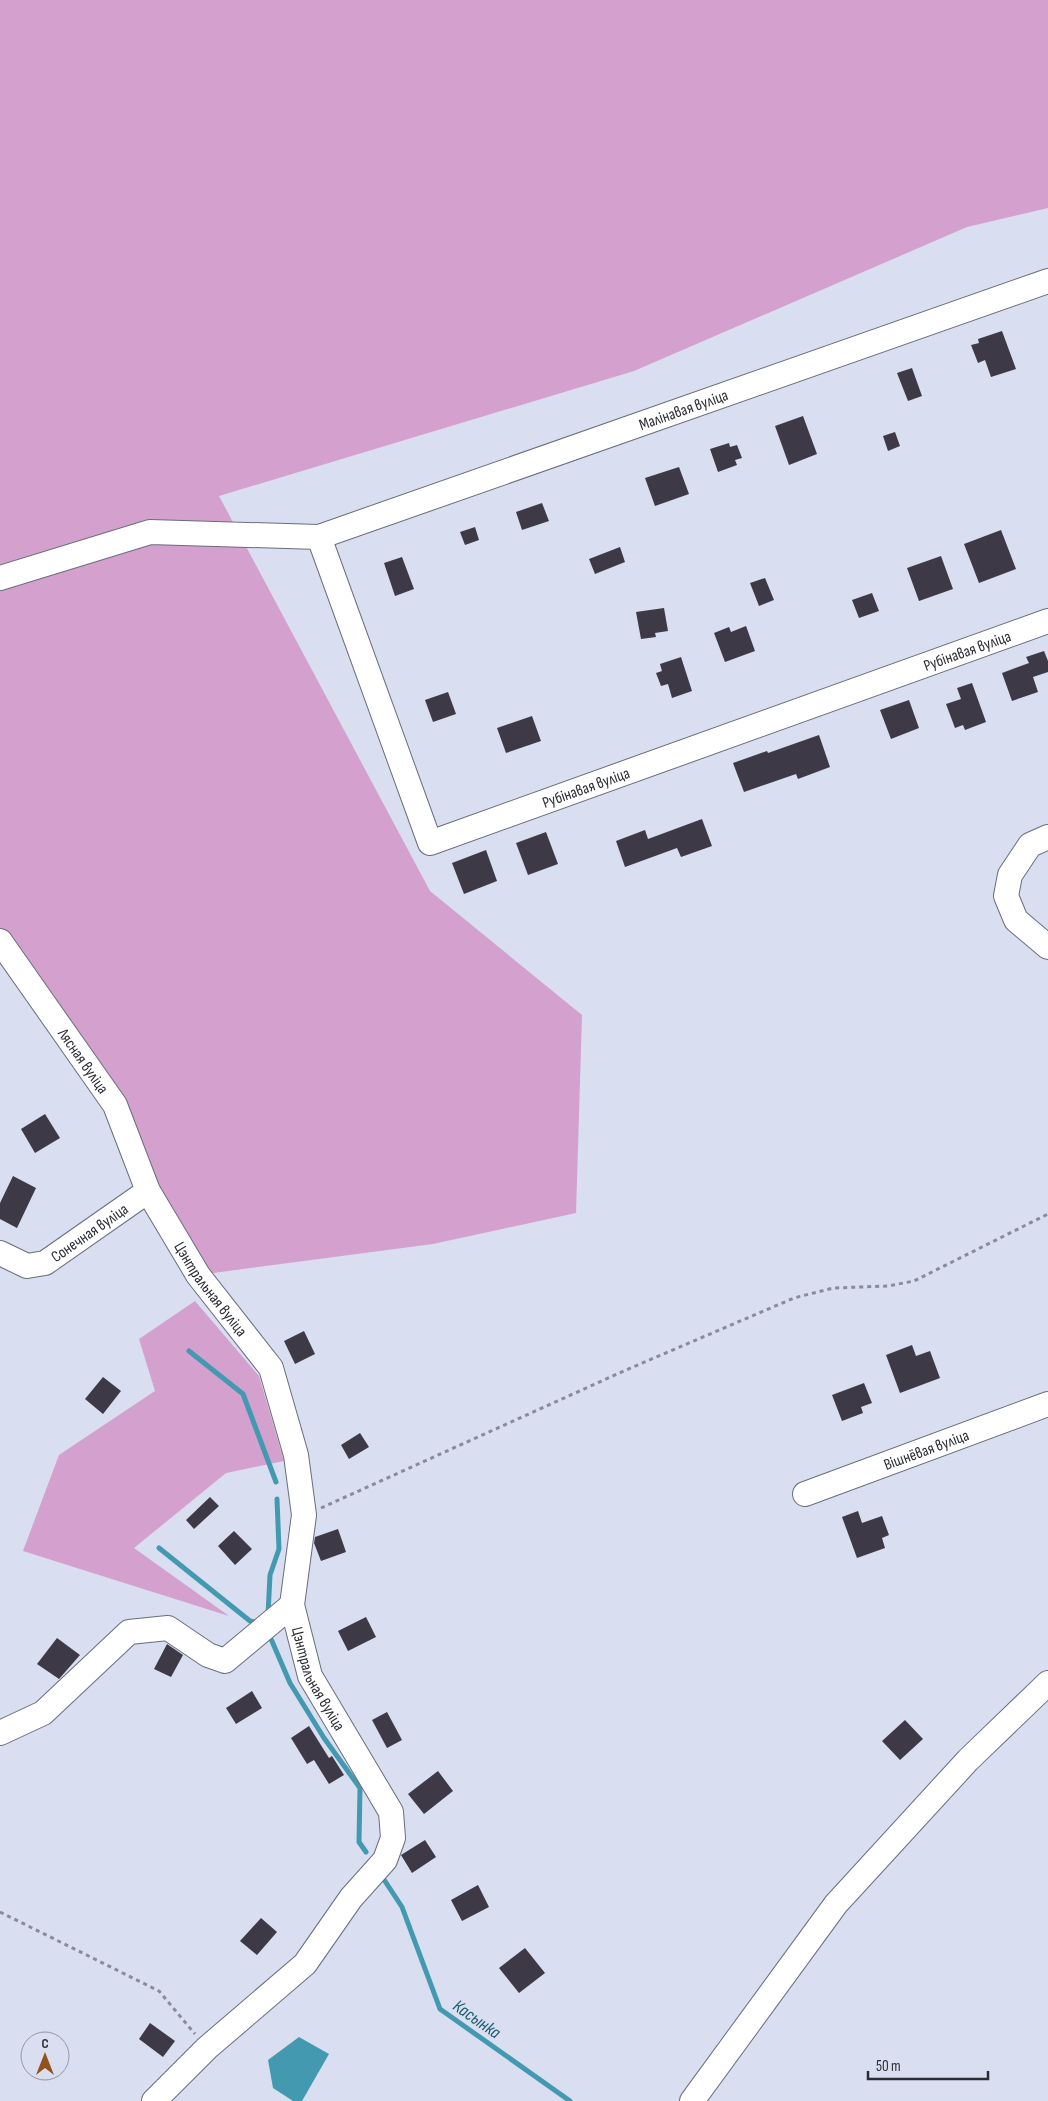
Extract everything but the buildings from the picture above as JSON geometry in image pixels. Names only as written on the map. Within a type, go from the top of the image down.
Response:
[{"type":"street","name":"Малінавая вуліца","points":[[319,537],[1048,281]]},
{"type":"street","points":[[0,578],[150,532],[319,537]]},
{"type":"street","name":"Рубінавая вуліца","points":[[319,537],[430,843],[1048,621]]},
{"type":"street","points":[[1039,841],[1010,875],[1006,896],[1016,920],[1048,947]]},
{"type":"street","name":"Лясная вуліца","points":[[0,941],[115,1105],[148,1190]]},
{"type":"street","name":"Сонечная вуліца","points":[[0,1253],[27,1266],[45,1263],[148,1190]]},
{"type":"street","name":"Цэнтральная вуліца","points":[[148,1190],[198,1275],[271,1368],[296,1454],[304,1515],[292,1605],[310,1676],[390,1812],[393,1838],[385,1860],[351,1898],[305,1964],[207,2048],[154,2101]]},
{"type":"street","name":"Вішнёвая вуліца","points":[[805,1494],[1048,1404]]},
{"type":"street","points":[[0,1733],[43,1713],[129,1632],[168,1628],[208,1655],[225,1662],[292,1605]]},
{"type":"street","points":[[692,2101],[836,1904],[968,1760],[1048,1683]]},
{"type":"path","points":[[304,1515],[626,1370],[794,1298],[833,1288],[888,1286],[914,1281],[1048,1214]]},
{"type":"path","points":[[0,1912],[159,1991],[207,2048]]},
{"type":"shaded area","points":[[0,0],[1048,0],[1048,208],[967,227],[634,371],[219,496],[430,891],[582,1015],[576,1213],[433,1244],[198,1275],[115,1105],[0,941]]},
{"type":"shaded area","points":[[195,1301],[259,1376],[284,1461],[226,1473],[134,1548],[229,1616],[23,1551],[59,1455],[155,1391],[139,1339]]},
{"type":"water","points":[[299,2037],[329,2054],[302,2101],[293,2101],[273,2088],[268,2060]]},
{"type":"waterway","points":[[189,1351],[243,1394],[276,1482]]},
{"type":"waterway","points":[[268,1615],[270,1575],[279,1549],[277,1499]]},
{"type":"waterway","points":[[159,1548],[250,1621],[260,1623]]},
{"type":"waterway","name":"Касынка","points":[[268,1632],[290,1683],[324,1738],[360,1788],[359,1842],[366,1852]]},
{"type":"waterway","name":"Касынка","points":[[381,1875],[402,1907],[440,2009],[570,2101]]}]
